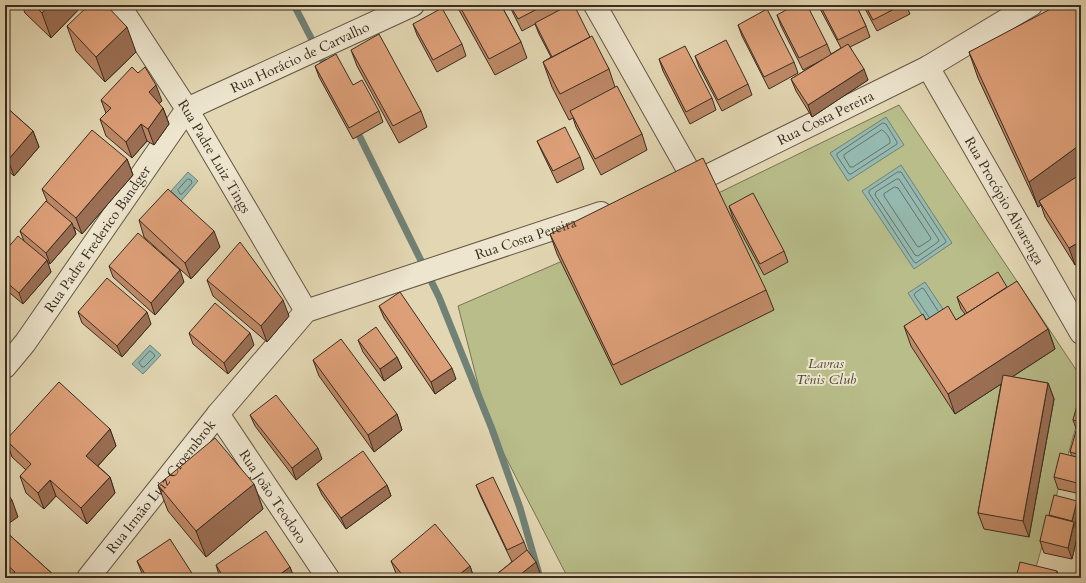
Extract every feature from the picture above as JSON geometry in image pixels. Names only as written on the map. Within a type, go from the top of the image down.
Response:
[{"type":"street","name":"Rua Padre Luiz Tings","points":[[119,5],[187,109],[306,311]]},
{"type":"street","name":"Rua Horácio de Carvalho","points":[[187,109],[413,5]]},
{"type":"street","points":[[595,5],[695,182]]},
{"type":"street","name":"Rua Costa Pereira","points":[[665,192],[695,182],[928,67],[1031,5]]},
{"type":"street","name":"Rua Procópio Alvarenga","points":[[928,67],[1081,333]]},
{"type":"street","name":"Rua Padre Frederico Bandger","points":[[5,367],[25,343],[187,109]]},
{"type":"street","name":"Rua Costa Pereira","points":[[306,311],[620,207]]},
{"type":"street","points":[[218,414],[306,311]]},
{"type":"street","name":"Rua Irmão Luiz Croembrok","points":[[88,578],[218,414]]},
{"type":"street","name":"Rua João Teodoro","points":[[218,414],[328,578]]},
{"type":"green space","name":"Lavras Tênis Club","points":[[899,105],[1081,377],[1081,409],[1033,578],[568,578],[488,423],[458,306],[704,200]]},
{"type":"water","points":[[886,117],[904,145],[848,181],[830,153]]},
{"type":"water","points":[[901,165],[952,243],[914,269],[862,191]]},
{"type":"water","points":[[188,172],[198,181],[181,201],[171,191]]},
{"type":"water","points":[[925,282],[945,312],[928,324],[908,293]]},
{"type":"water","points":[[150,345],[161,355],[143,374],[132,364]]},
{"type":"building","points":[[34,5],[49,5],[42,13]]},
{"type":"building","points":[[89,5],[106,5],[127,27],[96,57],[67,26]]},
{"type":"building","points":[[459,5],[501,5],[521,42],[489,59]]},
{"type":"building","points":[[510,5],[545,5],[518,19]]},
{"type":"building","points":[[569,5],[574,5],[590,37],[552,57],[535,23]]},
{"type":"building","points":[[795,5],[807,5],[827,44],[799,58],[777,15]]},
{"type":"building","points":[[820,5],[856,5],[866,26],[838,40]]},
{"type":"building","points":[[865,5],[902,5],[873,20]]},
{"type":"building","points":[[1058,5],[1081,5],[1081,144],[1029,182],[969,52]]},
{"type":"building","points":[[442,8],[462,44],[433,60],[413,24]]},
{"type":"building","points":[[767,9],[794,62],[764,77],[738,25]]},
{"type":"building","points":[[379,34],[421,111],[393,126],[351,50]]},
{"type":"building","points":[[592,36],[609,69],[560,94],[543,62]]},
{"type":"building","points":[[726,40],[748,84],[718,100],[695,56]]},
{"type":"building","points":[[848,44],[864,69],[808,105],[791,79]]},
{"type":"building","points":[[685,46],[712,98],[686,112],[659,59]]},
{"type":"building","points":[[336,54],[353,85],[362,80],[379,111],[349,128],[315,66]]},
{"type":"building","points":[[132,67],[138,73],[145,67],[156,85],[149,92],[163,108],[148,129],[141,124],[126,142],[100,119],[111,108],[101,100]]},
{"type":"building","points":[[617,86],[642,134],[595,159],[570,111]]},
{"type":"building","points":[[5,106],[33,131],[8,160],[5,157]]},
{"type":"building","points":[[565,127],[580,157],[553,171],[537,141]]},
{"type":"building","points":[[92,130],[127,159],[76,218],[42,189]]},
{"type":"building","points":[[703,158],[766,290],[613,365],[550,234]]},
{"type":"building","points":[[1081,174],[1081,241],[1069,248],[1039,201]]},
{"type":"building","points":[[168,189],[214,231],[185,263],[139,220]]},
{"type":"building","points":[[753,193],[784,251],[760,264],[729,206]]},
{"type":"building","points":[[46,201],[72,223],[46,253],[20,231]]},
{"type":"building","points":[[138,233],[180,270],[151,303],[109,266]]},
{"type":"building","points":[[18,236],[47,260],[19,293],[5,281],[5,251]]},
{"type":"building","points":[[240,242],[283,300],[261,326],[207,280]]},
{"type":"building","points":[[998,272],[1007,287],[967,313],[957,297]]},
{"type":"building","points":[[107,278],[147,312],[117,346],[78,312]]},
{"type":"building","points":[[1017,281],[1048,329],[948,394],[904,326],[923,314],[926,320],[948,306],[956,320]]},
{"type":"building","points":[[400,292],[452,368],[431,382],[379,306]]},
{"type":"building","points":[[215,303],[250,333],[224,363],[189,333]]},
{"type":"building","points":[[376,327],[397,357],[380,369],[358,340]]},
{"type":"building","points":[[341,339],[397,414],[368,435],[313,360]]},
{"type":"building","points":[[1003,375],[1048,383],[1023,521],[978,513]]},
{"type":"building","points":[[59,382],[110,429],[86,456],[110,477],[81,508],[50,480],[38,493],[20,476],[31,464],[6,440]]},
{"type":"building","points":[[276,395],[318,448],[292,468],[250,415]]},
{"type":"building","points":[[1079,398],[1081,398],[1081,422],[1073,420]]},
{"type":"building","points":[[1076,431],[1081,432],[1081,455],[1070,452]]},
{"type":"building","points":[[215,438],[254,484],[196,531],[158,485]]},
{"type":"building","points":[[363,451],[387,485],[341,518],[317,484]]},
{"type":"building","points":[[1060,453],[1081,458],[1081,484],[1054,477]]},
{"type":"building","points":[[493,477],[524,542],[507,550],[476,485]]},
{"type":"building","points":[[5,490],[12,500],[5,505]]},
{"type":"building","points":[[1054,495],[1077,501],[1072,521],[1049,515]]},
{"type":"building","points":[[1046,515],[1074,522],[1068,548],[1040,541]]},
{"type":"building","points":[[435,524],[470,566],[455,578],[405,578],[391,561]]},
{"type":"building","points":[[5,531],[56,577],[9,578],[15,572],[5,563]]},
{"type":"building","points":[[266,531],[290,567],[275,578],[224,578],[216,565]]},
{"type":"building","points":[[170,539],[195,578],[140,578],[145,574],[137,561]]},
{"type":"building","points":[[527,550],[536,562],[516,578],[492,578]]},
{"type":"building","points":[[1020,562],[1057,571],[1055,578],[1016,578]]},
{"type":"waterway","points":[[294,5],[327,69]]},
{"type":"waterway","points":[[355,127],[439,297],[492,429],[520,508],[540,578]]}]
